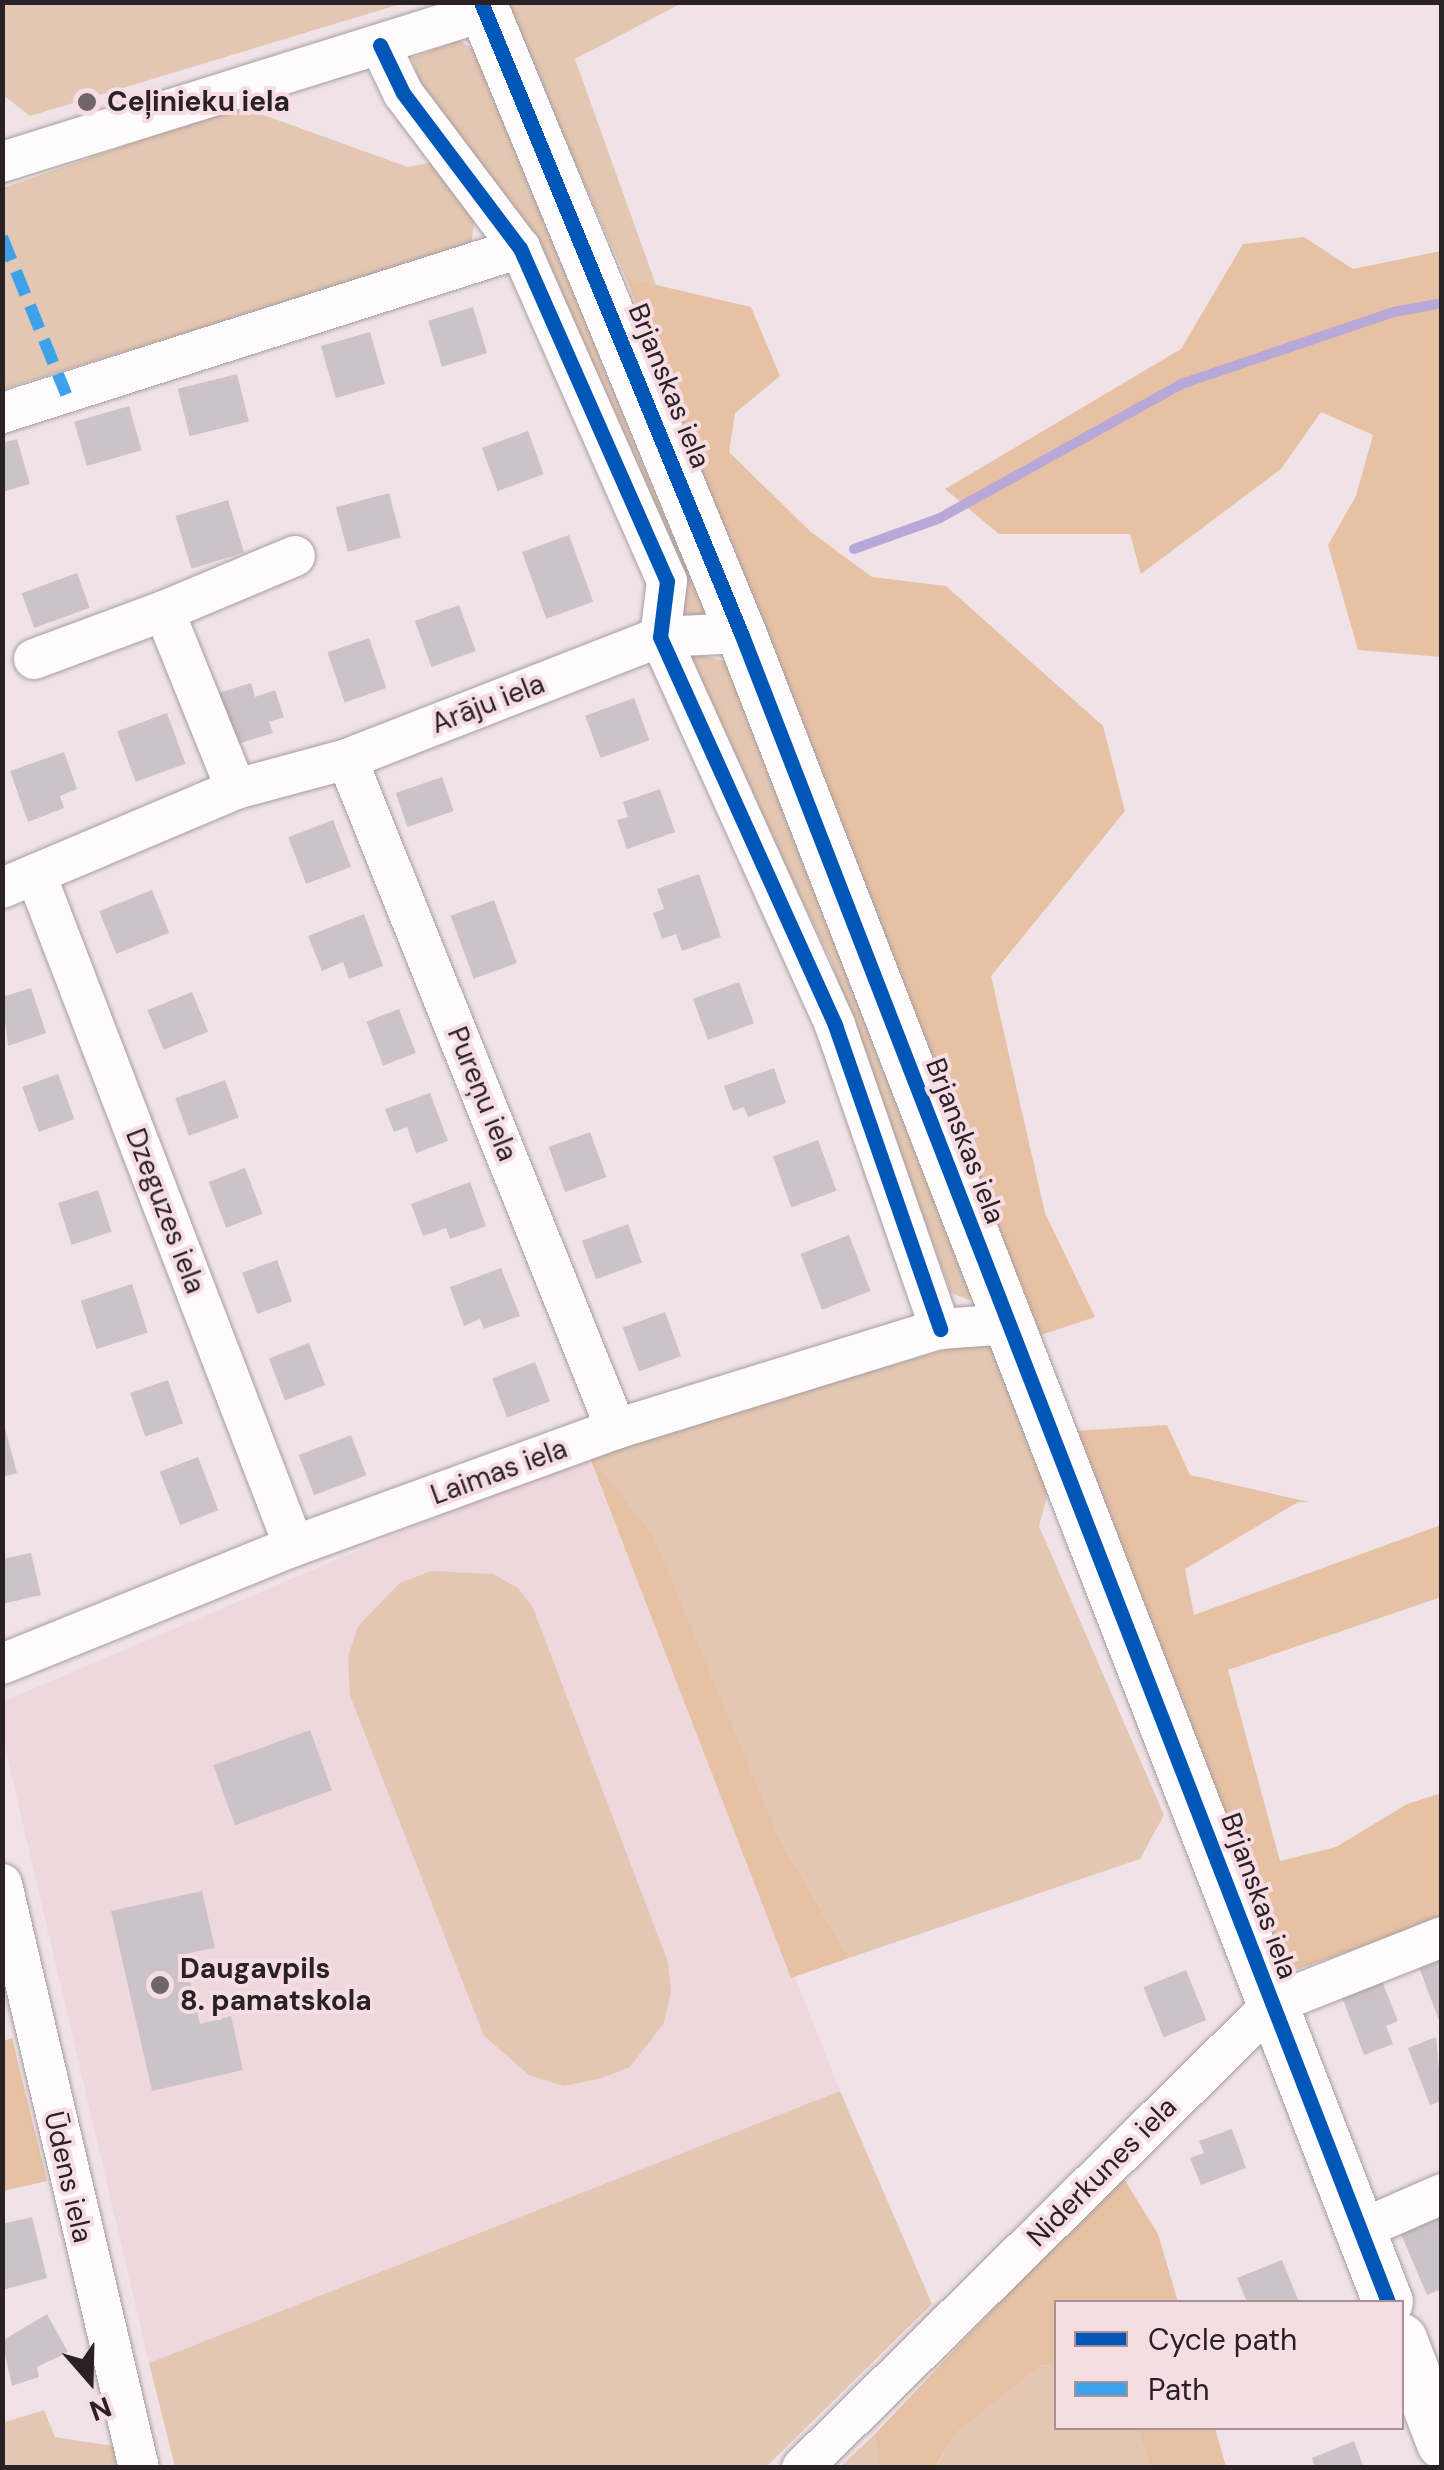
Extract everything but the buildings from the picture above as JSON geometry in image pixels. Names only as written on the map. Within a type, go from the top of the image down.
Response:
[{"type":"main road","name":"Brjanskas iela","points":[[483,7],[741,633],[1387,2300]]},
{"type":"main road","points":[[1404,2344],[1442,2444]]},
{"type":"street","points":[[2,162],[380,45],[483,7]]},
{"type":"street","points":[[380,45],[403,93],[520,248],[667,580],[660,637],[835,1025],[940,1329]]},
{"type":"street","points":[[2,413],[520,248]]},
{"type":"street","points":[[34,659],[164,611],[295,556]]},
{"type":"street","points":[[164,611],[236,789]]},
{"type":"street","name":"Arāju iela","points":[[19,881],[236,789],[347,759],[660,637],[741,633]]},
{"type":"street","name":"Pureņu iela","points":[[347,759],[616,1430]]},
{"type":"street","name":"Dzeguzes iela","points":[[19,881],[294,1546]]},
{"type":"street","name":"Laimas iela","points":[[2,1664],[294,1546],[616,1430],[940,1329],[1010,1324]]},
{"type":"street","name":"Ūdens iela","points":[[2,1884],[139,2468]]},
{"type":"street","name":"Niderkunes iela","points":[[802,2468],[1273,2004],[1442,1937]]},
{"type":"street","points":[[1360,2230],[1442,2194]]},
{"type":"shaded area","points":[[2,3],[404,3],[30,116],[3,95]]},
{"type":"shaded area","points":[[504,3],[682,3],[575,59],[656,285],[626,278]]},
{"type":"shaded area","points":[[459,40],[495,64],[711,618],[682,616],[423,91],[412,58]]},
{"type":"shaded area","points":[[239,106],[408,167],[434,162],[475,216],[471,246],[3,389],[3,188]]},
{"type":"shaded area","points":[[1304,237],[1353,269],[1441,251],[1441,657],[1358,650],[1328,545],[1356,496],[1373,435],[1321,412],[1281,469],[1141,574],[1130,534],[999,534],[945,489],[1181,349],[1243,244]]},
{"type":"shaded area","points":[[626,278],[751,307],[780,376],[735,413],[729,452],[811,532],[872,577],[946,586],[1103,726],[1125,811],[991,976],[1045,1213],[1095,1317],[1041,1335]]},
{"type":"shaded area","points":[[680,650],[737,664],[979,1289],[969,1300],[951,1293],[830,958]]},
{"type":"shaded area","points":[[997,1335],[1052,1478],[1039,1526],[1164,1815],[1140,1859],[849,1958],[777,1834],[588,1453]]},
{"type":"shaded area","points":[[1167,1425],[1190,1475],[1309,1502],[1298,1502],[1185,1569],[1194,1615],[1441,1525],[1441,1597],[1228,1670],[1280,1861],[1336,1847],[1407,1804],[1441,1793],[1441,1919],[1284,1974],[1074,1431]]},
{"type":"shaded area","points":[[587,1453],[840,2091],[149,2363],[3,1739],[2,1702]]},
{"type":"shaded area","points":[[588,1453],[653,1536],[777,1834],[849,1958],[791,1978]]},
{"type":"shaded area","points":[[431,1571],[493,1574],[518,1588],[533,1608],[668,1962],[671,1991],[664,2023],[630,2067],[599,2079],[563,2086],[529,2075],[484,2036],[350,1696],[348,1657],[358,1626],[400,1583]]},
{"type":"shaded area","points":[[12,2038],[47,2181],[3,2191],[3,2041]]},
{"type":"shaded area","points":[[840,2091],[932,2304],[766,2467],[175,2467],[149,2363]]},
{"type":"shaded area","points":[[1121,2174],[1158,2234],[1177,2300],[1054,2300],[1054,2366],[1042,2365],[955,2434],[935,2467],[879,2467],[875,2434]]},
{"type":"shaded area","points":[[1042,2365],[1054,2366],[1054,2430],[1138,2430],[1150,2467],[935,2468],[955,2434]]},
{"type":"shaded area","points":[[44,2410],[55,2437],[119,2447],[119,2467],[3,2467],[2,2423]]},
{"type":"shaded area","points":[[1138,2430],[1216,2430],[1226,2467],[1150,2467]]},
{"type":"shaded area","points":[[875,2434],[879,2467],[840,2467]]},
{"type":"waterway","points":[[854,549],[940,518],[1184,383],[1394,312],[1442,303]]},
{"type":"marked path","points":[[2,237],[66,394]]},
{"type":"cycle path","points":[[481,2],[741,633],[1387,2300]]},
{"type":"cycle path","points":[[380,45],[403,93],[520,248],[667,581],[660,637],[835,1025],[940,1329]]},
{"type":"place","name":"Ceļinieku iela","points":[[87,102]]},
{"type":"place","name":"Daugavpils 8. pamatskola","points":[[160,1985]]}]
